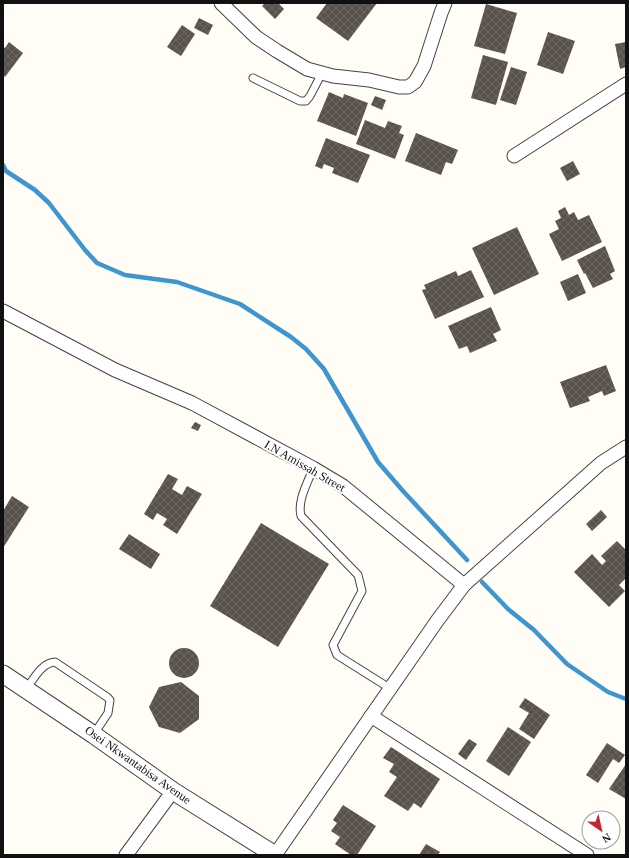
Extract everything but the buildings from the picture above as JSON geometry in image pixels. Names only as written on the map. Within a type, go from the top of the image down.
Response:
[{"type":"street","points":[[221,3],[256,37],[307,69],[333,76],[369,80],[399,87],[408,87],[415,82],[424,66],[440,13],[445,3]]},
{"type":"street","points":[[514,156],[626,84]]},
{"type":"street","name":"I.N Amissah Street","points":[[4,314],[115,370],[192,403],[313,468],[343,486],[464,585]]},
{"type":"street","points":[[275,855],[437,621],[464,585],[601,463],[626,446]]},
{"type":"street","name":"Osei Nkwantabisa Avenue","points":[[3,674],[94,735],[173,791],[275,855]]},
{"type":"street","points":[[371,716],[587,855]]},
{"type":"street","points":[[126,855],[173,791]]},
{"type":"lane","points":[[253,78],[300,101],[306,100],[310,96],[322,73]]},
{"type":"lane","points":[[313,468],[302,499],[300,511],[301,516],[358,575],[362,591],[333,645],[334,651],[337,655],[391,689]]},
{"type":"lane","points":[[26,689],[42,667],[49,662],[55,662],[62,666],[110,700],[108,713],[94,735]]},
{"type":"waterway","points":[[3,165],[6,171],[35,190],[49,203],[85,250],[97,263],[125,275],[177,282],[240,304],[291,337],[306,349],[324,369],[378,462],[467,560]]},
{"type":"waterway","points":[[482,582],[508,609],[534,630],[567,664],[608,692],[626,699]]}]
